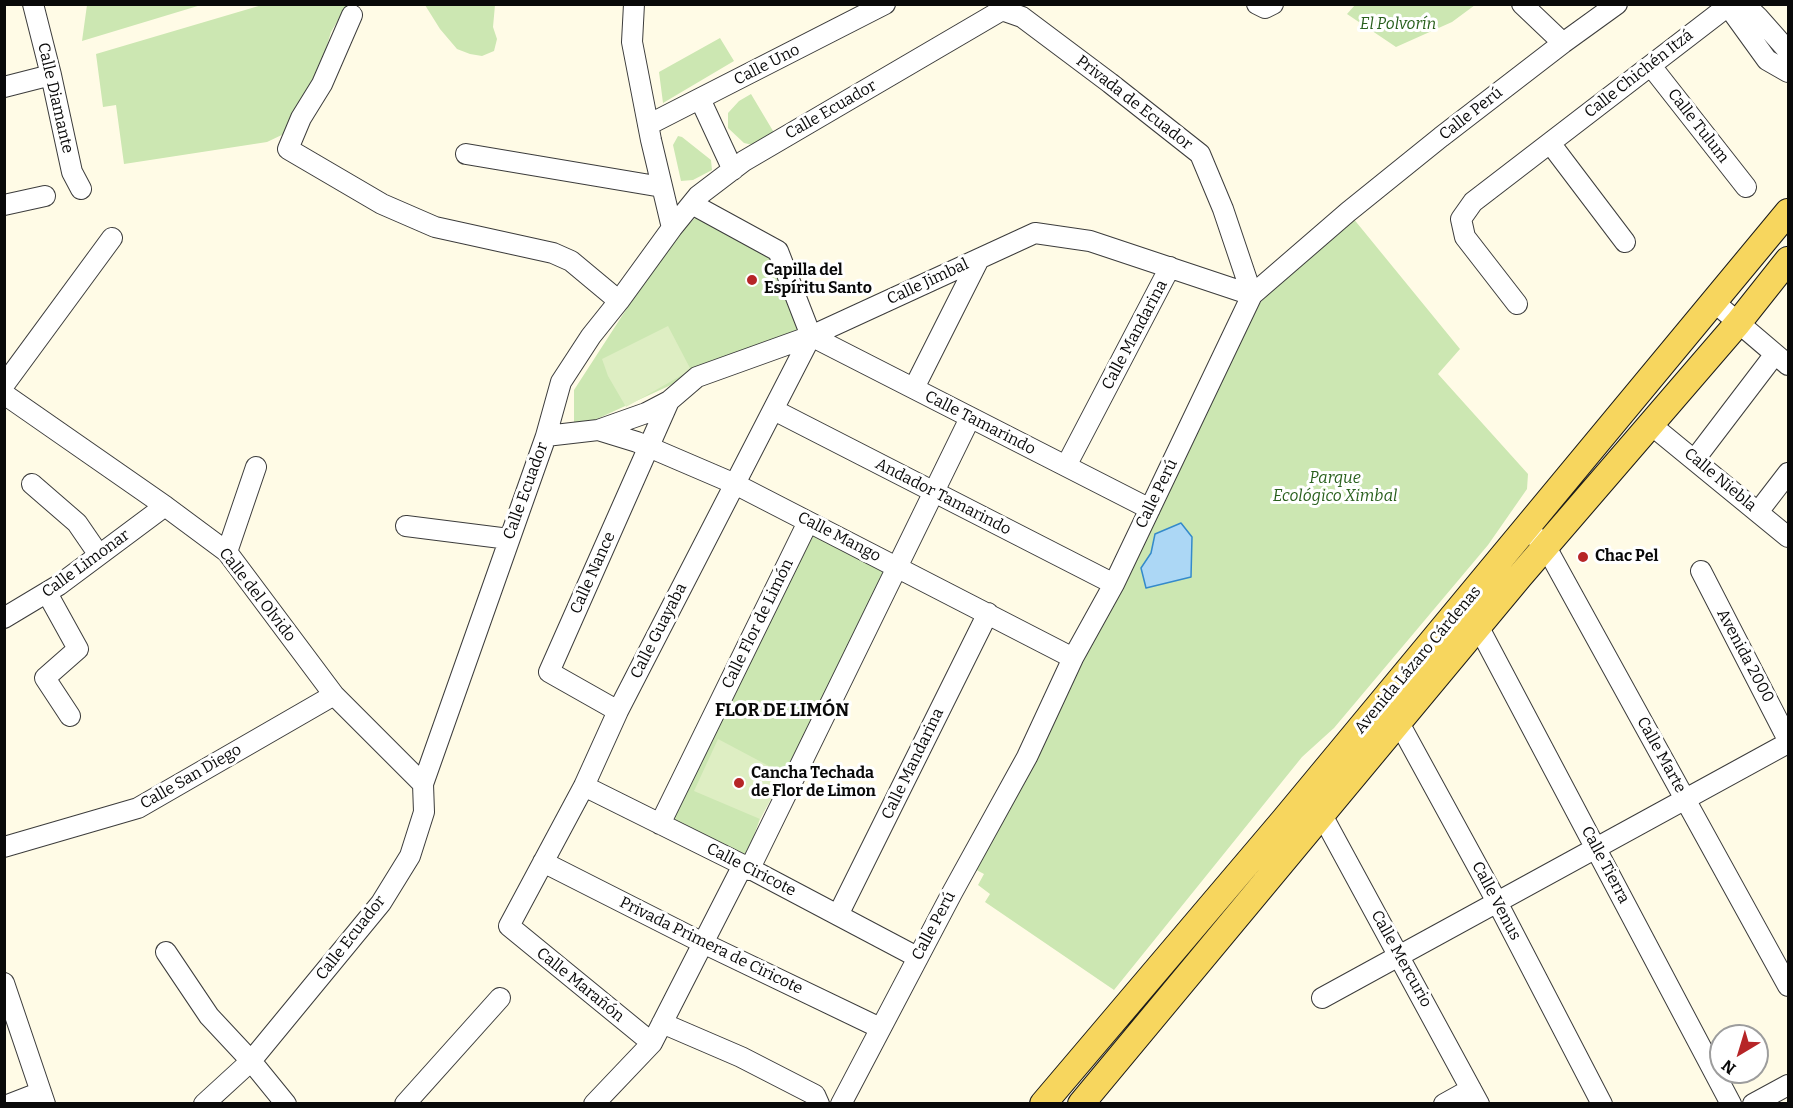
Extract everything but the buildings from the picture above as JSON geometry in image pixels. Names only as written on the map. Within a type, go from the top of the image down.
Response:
[{"type":"main road","name":"Avenida Lázaro Cárdenas","points":[[1081,1104],[1294,828],[1380,705],[1788,212]]},
{"type":"main road","name":"Avenida Lázaro Cárdenas","points":[[1043,1104],[1294,828],[1322,815],[1478,626],[1738,323],[1788,260]]},
{"type":"street","name":"Calle Diamante","points":[[33,4],[72,172],[81,189]]},
{"type":"street","points":[[634,4],[632,42],[648,125],[672,228]]},
{"type":"street","name":"Calle Uno","points":[[648,125],[885,4]]},
{"type":"street","points":[[1257,4],[1265,8],[1273,4]]},
{"type":"street","points":[[1522,4],[1563,43]]},
{"type":"street","name":"Calle Perú","points":[[841,1104],[917,957],[1027,757],[1073,658],[1114,584],[1252,296],[1348,212],[1563,43],[1617,4]]},
{"type":"street","points":[[1737,5],[1758,17],[1788,51]]},
{"type":"street","points":[[1737,5],[1767,60],[1788,72]]},
{"type":"street","name":"Calle Chichén Itzá","points":[[1517,304],[1466,237],[1461,219],[1473,202],[1651,66],[1737,5]]},
{"type":"street","name":"Calle Ecuador","points":[[204,1104],[251,1061],[381,903],[410,856],[424,812],[423,784],[546,436],[561,382],[591,336],[698,196],[744,161],[1004,7]]},
{"type":"street","name":"Privada de Ecuador","points":[[1004,7],[1022,17],[1200,154],[1223,209],[1252,296]]},
{"type":"street","points":[[352,15],[322,84],[301,118],[288,149],[382,204],[435,227],[553,253],[571,261],[619,301]]},
{"type":"street","name":"Calle Tulum","points":[[1651,66],[1746,187]]},
{"type":"street","points":[[4,87],[51,75]]},
{"type":"street","points":[[700,99],[733,170]]},
{"type":"street","points":[[1550,143],[1625,242]]},
{"type":"street","points":[[466,154],[662,188]]},
{"type":"street","points":[[4,205],[45,196]]},
{"type":"street","points":[[692,204],[778,250],[811,336]]},
{"type":"street","name":"Calle Jimbal","points":[[546,436],[598,430],[646,413],[669,401],[697,377],[811,336],[1035,233],[1090,241],[1252,296]]},
{"type":"street","points":[[4,385],[112,238]]},
{"type":"street","points":[[914,388],[979,259]]},
{"type":"street","name":"Calle Mandarina","points":[[1066,466],[1170,267]]},
{"type":"street","points":[[1695,459],[1782,360],[1714,302]]},
{"type":"street","name":"Calle Tamarindo","points":[[811,336],[1150,509]]},
{"type":"street","name":"Calle Guayaba","points":[[508,926],[584,786],[618,711],[811,336]]},
{"type":"street","name":"Calle del Olvido","points":[[4,394],[227,552],[334,695],[423,784]]},
{"type":"street","name":"Calle Nance","points":[[618,711],[549,672],[669,401]]},
{"type":"street","name":"Andador Tamarindo","points":[[774,410],[1114,584]]},
{"type":"street","points":[[594,1104],[651,1043],[662,1023],[703,943],[746,867],[970,418]]},
{"type":"street","name":"Calle Niebla","points":[[1650,424],[1788,537]]},
{"type":"street","name":"Calle Mango","points":[[598,430],[649,447],[735,484],[1073,658]]},
{"type":"street","points":[[227,552],[256,467]]},
{"type":"street","points":[[1758,512],[1788,473]]},
{"type":"street","points":[[32,484],[77,523],[99,555]]},
{"type":"street","name":"Calle Limonar","points":[[4,618],[47,593],[165,506]]},
{"type":"street","name":"Calle Flor de Limón","points":[[660,824],[808,522]]},
{"type":"street","points":[[406,526],[509,539]]},
{"type":"street","name":"Calle Marte","points":[[1527,528],[1546,547],[1788,987]]},
{"type":"street","name":"Avenida 2000","points":[[1701,571],[1788,741]]},
{"type":"street","points":[[47,593],[78,649],[45,678],[70,716]]},
{"type":"street","name":"Calle Mandarina","points":[[838,915],[988,613]]},
{"type":"street","name":"Calle Tierra","points":[[1478,626],[1731,1104]]},
{"type":"street","name":"Calle San Diego","points":[[4,847],[138,808],[334,695]]},
{"type":"street","name":"Calle Venus","points":[[1380,705],[1404,732],[1497,902],[1602,1104]]},
{"type":"street","points":[[1322,998],[1788,741]]},
{"type":"street","name":"Calle Ciricote","points":[[584,786],[746,867],[917,957]]},
{"type":"street","name":"Calle Mercurio","points":[[1322,815],[1475,1096]]},
{"type":"street","name":"Privada Primera de Ciricote","points":[[543,862],[703,943],[880,1028]]},
{"type":"street","name":"Calle Marañón","points":[[508,926],[651,1043]]},
{"type":"street","points":[[166,952],[209,1016],[251,1061],[286,1104]]},
{"type":"street","points":[[4,983],[43,1098],[10,1104]]},
{"type":"street","points":[[405,1104],[500,998]]},
{"type":"street","points":[[662,1023],[741,1057],[815,1095],[819,1104]]},
{"type":"street","points":[[1753,1104],[1788,1085]]},
{"type":"street","points":[[1444,1104],[1475,1096]]},
{"type":"green space","points":[[87,4],[201,5],[82,41]]},
{"type":"green space","points":[[262,5],[347,5],[331,32],[319,72],[288,132],[267,142],[124,164],[116,105],[103,107],[96,54]]},
{"type":"green space","points":[[425,5],[495,5],[493,27],[497,39],[494,51],[482,56],[457,49],[440,29]]},
{"type":"green space","name":"El Polvorín","points":[[1355,5],[1475,5],[1452,22],[1396,47],[1347,14]]},
{"type":"green space","points":[[720,38],[734,61],[663,103],[659,72]]},
{"type":"green space","points":[[751,94],[776,136],[753,145],[744,143],[728,128],[728,113],[739,101]]},
{"type":"green space","points":[[678,136],[711,160],[712,170],[693,180],[681,181],[673,145]]},
{"type":"green space","name":"Parque Ecológico Ximbal","points":[[1348,212],[1460,349],[1438,374],[1528,474],[1527,489],[1488,545],[1334,728],[1302,757],[1114,990],[985,902],[990,894],[978,885],[984,874],[967,865],[1255,308]]},
{"type":"green space","points":[[698,215],[772,256],[807,335],[720,365],[586,424],[574,422],[574,390],[668,245]]},
{"type":"green space","points":[[668,326],[691,370],[626,407],[608,376],[602,359]]},
{"type":"green space","points":[[809,524],[893,567],[818,725],[784,774],[760,819],[744,863],[663,823]]},
{"type":"green space","name":"Cancha Techada de Flor de Limon","points":[[718,739],[784,774],[760,819],[694,791]]},
{"type":"water","points":[[1181,523],[1192,537],[1191,577],[1146,588],[1141,568],[1151,553],[1155,534]]},
{"type":"place","name":"Capilla del Espíritu Santo","points":[[752,280]]},
{"type":"place","name":"Chac Pel","points":[[1583,557]]},
{"type":"place","name":"Cancha Techada de Flor de Limon","points":[[739,783]]},
{"type":"district","name":"FLOR DE LIMÓN","points":[[782,711]]}]
